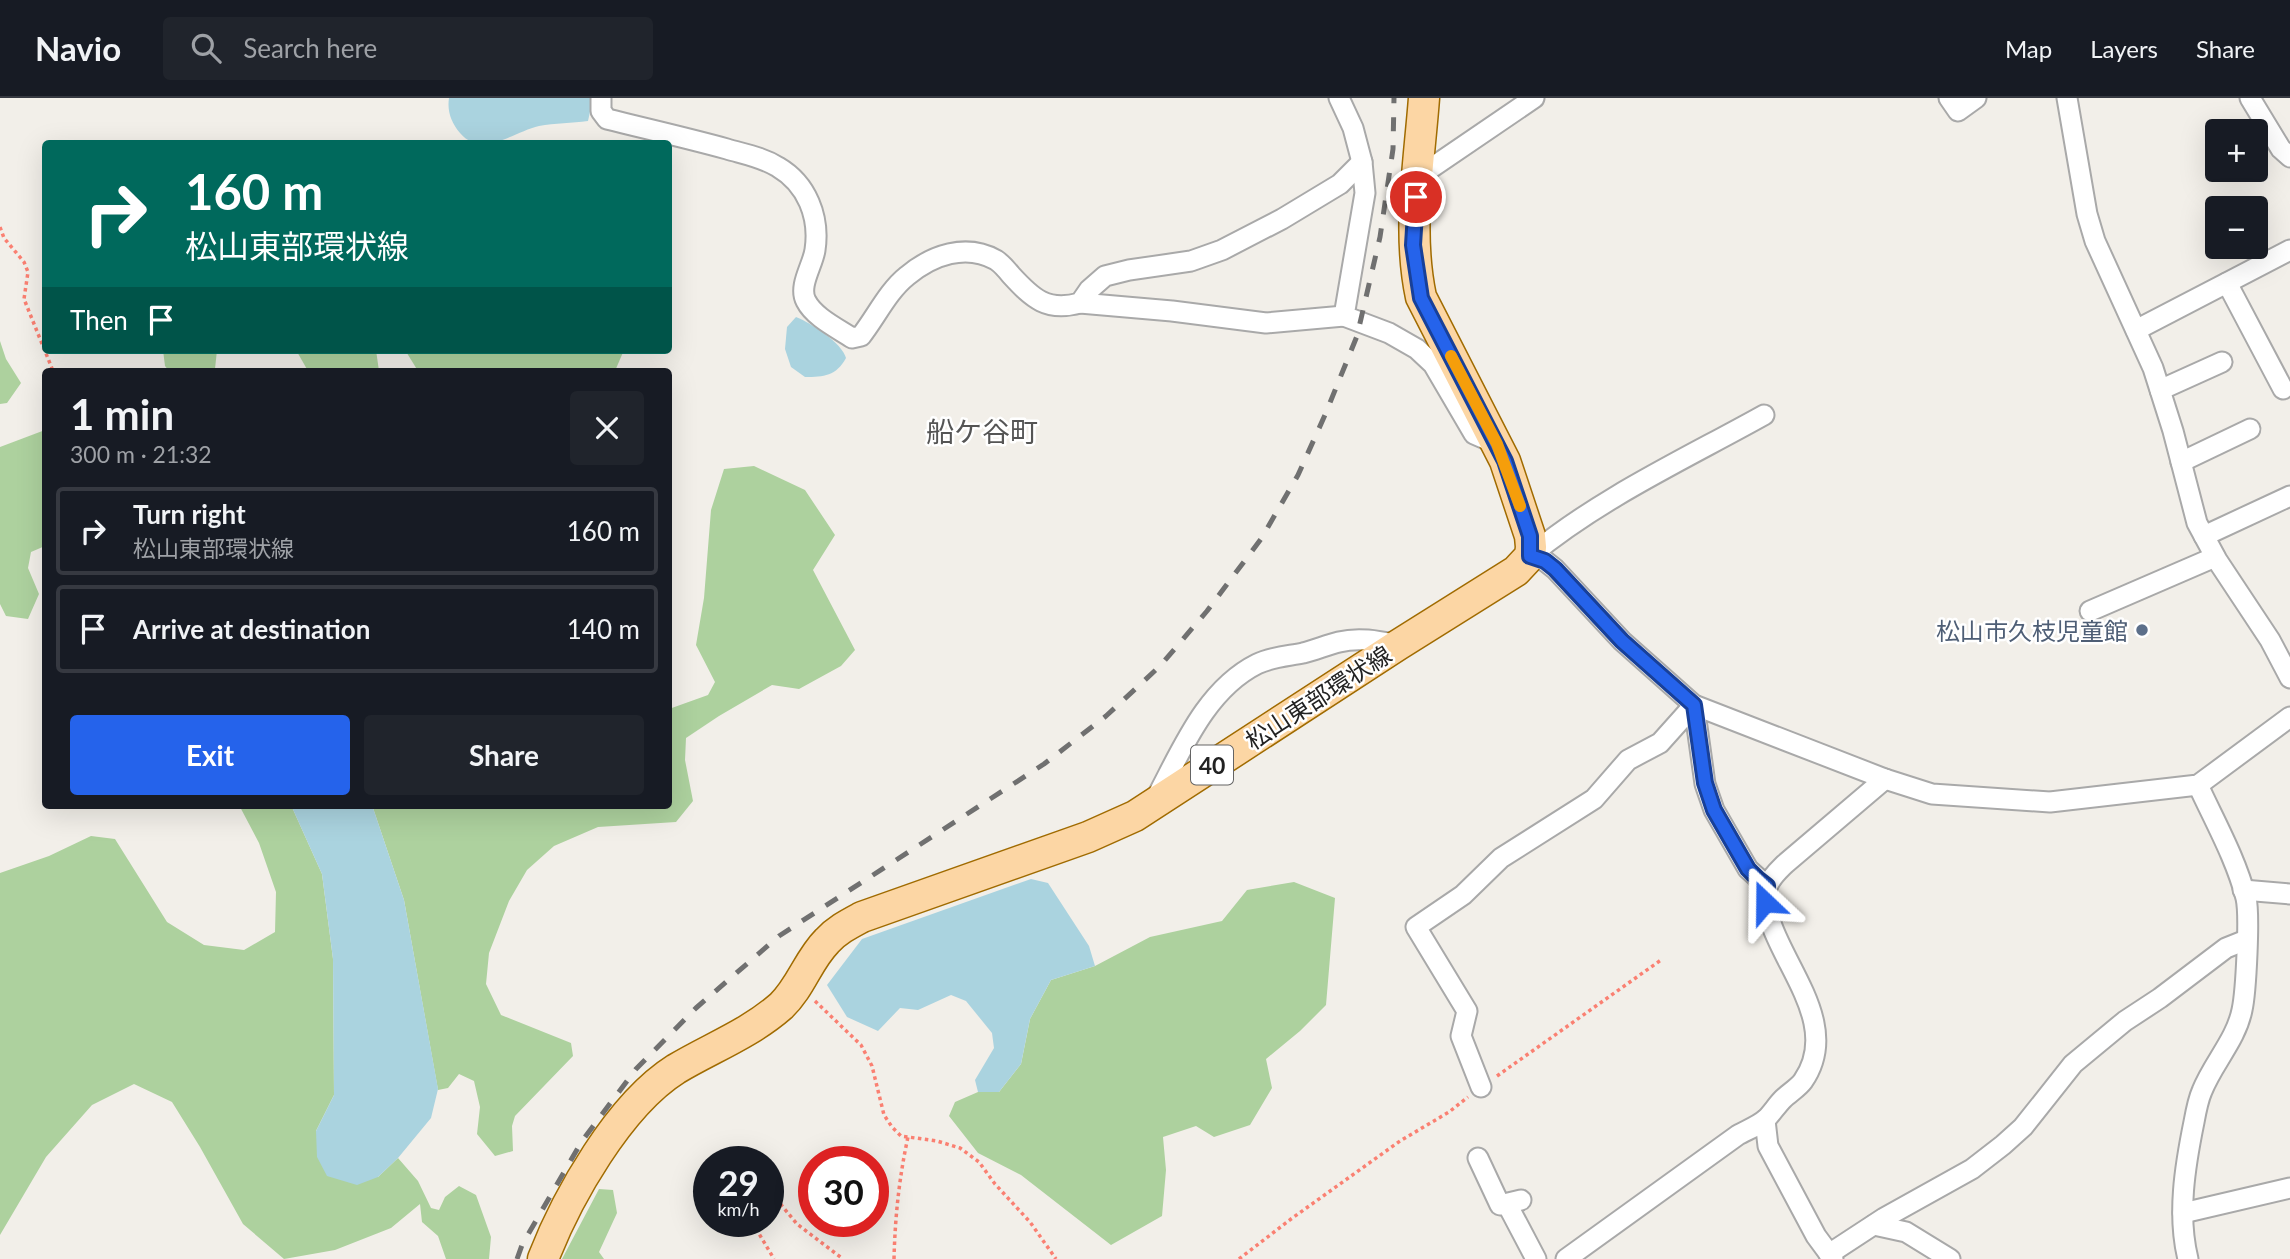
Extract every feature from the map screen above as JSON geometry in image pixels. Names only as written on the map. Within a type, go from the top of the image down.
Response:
[{"type":"main road","points":[[1424,98],[1413,216],[1413,245],[1421,298],[1497,444],[1530,536],[1530,556]]},
{"type":"main road","name":"松山東部環状線","points":[[542,1259],[568,1203],[611,1136],[642,1096],[676,1069],[736,1038],[782,1004],[800,985],[825,942],[841,929],[862,917],[1088,837],[1135,816],[1516,571],[1530,556]]},
{"type":"street","points":[[601,98],[600,111],[607,119],[683,136],[759,158],[779,167],[797,181],[816,220],[815,250],[803,288],[804,299],[812,310],[852,338],[861,336],[906,277],[926,263],[948,254],[971,251],[998,261],[1028,293],[1046,304],[1063,308],[1080,303],[1266,323],[1344,316],[1389,333],[1417,349],[1433,364],[1474,434],[1497,444]]},
{"type":"street","points":[[1339,98],[1353,128],[1362,162],[1365,193],[1344,316]]},
{"type":"street","points":[[1418,177],[1534,98]]},
{"type":"street","points":[[1949,98],[1958,111],[1976,98]]},
{"type":"street","points":[[2067,98],[2091,228],[2160,390],[2193,511],[2215,556],[2270,640],[2290,678]]},
{"type":"street","points":[[2250,98],[2281,149],[2290,157]]},
{"type":"street","points":[[1080,303],[1089,290],[1105,276],[1191,261],[1222,250],[1282,219],[1339,184],[1362,162]]},
{"type":"street","points":[[2136,330],[2290,250]]},
{"type":"street","points":[[2227,283],[2283,389]]},
{"type":"street","points":[[2160,390],[2222,362]]},
{"type":"street","points":[[1530,556],[1568,527],[1624,492],[1764,415]]},
{"type":"street","points":[[2180,462],[2250,429]]},
{"type":"street","points":[[2204,536],[2290,496]]},
{"type":"street","points":[[1530,556],[1545,561],[1555,569],[1622,641],[1694,705],[1885,779],[1932,794],[2050,802],[2198,785],[2290,717]]},
{"type":"street","points":[[2090,611],[2215,556]]},
{"type":"street","points":[[1153,804],[1207,708],[1224,688],[1242,673],[1267,661],[1341,641],[1375,640],[1398,645]]},
{"type":"street","points":[[1694,705],[1705,783],[1714,810],[1748,869],[1767,886]]},
{"type":"street","points":[[1481,1087],[1461,1036],[1467,1011],[1416,927],[1462,895],[1501,858],[1594,799],[1628,760],[1660,743],[1694,705]]},
{"type":"street","points":[[1566,1259],[1738,1135],[1765,1120],[1802,1082],[1812,1063],[1817,1041],[1815,1020],[1769,918],[1765,902],[1767,886],[1774,874],[1785,864],[1885,779]]},
{"type":"street","points":[[2188,1259],[2184,1244],[2183,1213],[2188,1153],[2200,1093],[2217,1059],[2236,1032],[2242,1008],[2247,901],[2198,785]]},
{"type":"street","points":[[2243,890],[2290,894]]},
{"type":"street","points":[[1765,1120],[1768,1146],[1816,1236],[1831,1256],[1874,1225],[1983,1161],[2023,1127],[2073,1064],[2096,1044],[2226,948],[2246,940]]},
{"type":"street","points":[[1478,1158],[1500,1205],[1514,1202],[1536,1259]]},
{"type":"street","points":[[2183,1213],[2290,1188]]},
{"type":"street","points":[[1874,1225],[1906,1232],[1950,1259]]},
{"type":"path","points":[[0,227],[28,272],[24,299],[42,344]]},
{"type":"path","points":[[1239,1259],[1400,1141],[1448,1112],[1661,960]]},
{"type":"path","points":[[800,985],[860,1045],[872,1066],[884,1115],[892,1127],[901,1136],[937,1141],[961,1149],[979,1162],[1030,1222],[1056,1259]]},
{"type":"path","points":[[894,1259],[894,1227],[900,1171],[908,1137]]},
{"type":"path","points":[[784,1208],[797,1224],[843,1259]]},
{"type":"path","points":[[761,1237],[774,1259]]},
{"type":"green space","points":[[0,341],[6,359],[21,383],[7,403],[0,404]]},
{"type":"green space","points":[[164,354],[217,354],[215,368],[165,366]]},
{"type":"green space","points":[[298,354],[377,354],[379,368],[306,368]]},
{"type":"green space","points":[[407,354],[622,354],[616,368],[416,368]]},
{"type":"green space","points":[[42,431],[42,547],[31,552],[28,568],[39,594],[28,619],[6,616],[0,604],[0,447]]},
{"type":"green space","points":[[754,466],[805,490],[835,535],[813,570],[855,650],[841,666],[799,689],[772,685],[686,738],[685,760],[693,801],[676,822],[598,827],[554,846],[527,870],[509,901],[489,953],[486,984],[501,1015],[571,1043],[573,1056],[515,1116],[512,1126],[513,1151],[495,1156],[477,1134],[480,1107],[474,1081],[459,1074],[448,1088],[438,1090],[404,900],[373,809],[672,809],[672,708],[708,695],[715,682],[696,645],[704,598],[711,510],[724,469]]},
{"type":"green space","points":[[241,809],[293,809],[322,874],[333,959],[334,1095],[316,1131],[378,1177],[398,1158],[418,1181],[431,1208],[439,1210],[445,1197],[459,1186],[476,1195],[491,1237],[489,1259],[446,1259],[438,1236],[422,1222],[420,1204],[391,1228],[335,1250],[284,1259],[243,1224],[172,1102],[134,1084],[92,1105],[46,1157],[0,1235],[0,873],[49,856],[91,836],[115,839],[167,922],[204,945],[244,950],[275,932],[276,892],[259,843]]},
{"type":"green space","points":[[1294,882],[1335,898],[1326,1005],[1266,1059],[1272,1088],[1250,1125],[1214,1137],[1196,1126],[1163,1137],[1166,1170],[1162,1216],[1111,1245],[1021,1175],[978,1153],[949,1116],[955,1102],[978,1092],[999,1092],[1021,1064],[1030,1019],[1051,980],[1095,966],[1150,937],[1222,921],[1247,890]]},
{"type":"green space","points":[[599,1189],[613,1190],[617,1213],[599,1252],[604,1259],[562,1259]]},
{"type":"water","points":[[449,98],[593,98],[588,121],[539,126],[501,140],[469,140],[454,125]]},
{"type":"water","points":[[796,317],[825,334],[839,346],[846,358],[834,372],[824,376],[805,377],[791,367],[785,349],[787,327]]},
{"type":"water","points":[[293,809],[373,809],[404,900],[438,1089],[431,1118],[398,1158],[378,1177],[357,1185],[327,1176],[317,1157],[316,1131],[334,1095],[333,959],[322,874]]},
{"type":"water","points":[[1031,879],[1048,883],[1089,946],[1095,966],[1051,980],[1030,1019],[1021,1064],[999,1092],[978,1092],[975,1080],[994,1048],[992,1033],[966,1001],[951,995],[918,1010],[900,1008],[878,1031],[847,1017],[827,985],[862,939]]},
{"type":"railway","points":[[517,1259],[522,1245],[582,1141],[636,1069],[696,1008],[779,936],[1044,764],[1106,716],[1160,666],[1207,611],[1261,539],[1298,475],[1357,336],[1380,237],[1393,149],[1394,98]]},
{"type":"slow traffic","points":[[1451,356],[1505,461],[1520,506]]},
{"type":"place","name":"松山市久枝児童館","points":[[2142,630]]},
{"type":"district","name":"船ケ谷町","points":[[982,431]]},
{"type":"route","points":[[1416,197],[1413,245],[1421,298],[1505,461],[1530,536],[1530,556],[1545,561],[1555,569],[1622,641],[1694,705],[1705,783],[1714,810],[1748,869],[1767,886],[1765,902]]}]
